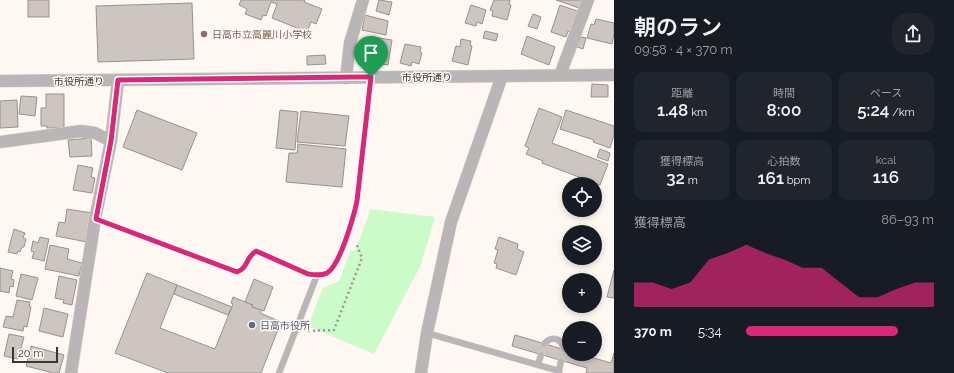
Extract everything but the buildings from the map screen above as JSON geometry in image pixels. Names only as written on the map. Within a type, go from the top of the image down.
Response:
[{"type":"street","points":[[346,78],[350,43],[363,0]]},
{"type":"street","points":[[560,75],[588,0]]},
{"type":"street","name":"市役所通り","points":[[0,81],[560,75],[614,76]]},
{"type":"street","points":[[421,373],[427,333],[451,222],[502,76]]},
{"type":"street","points":[[71,373],[96,219],[111,141],[118,80]]},
{"type":"street","points":[[0,142],[81,131],[95,133],[111,141]]},
{"type":"lane","points":[[96,219],[237,272],[243,270],[250,255],[256,251],[308,274],[317,275],[328,273],[336,263],[355,214],[371,77]]},
{"type":"lane","points":[[279,373],[317,275]]},
{"type":"lane","points":[[427,333],[538,364],[559,372],[561,361]]},
{"type":"lane","points":[[544,344],[547,340],[553,338],[562,343]]},
{"type":"lane","points":[[538,364],[541,355]]},
{"type":"path","points":[[308,331],[334,330],[362,258],[356,243]]},
{"type":"green space","points":[[370,209],[435,217],[421,265],[374,354],[308,326],[323,288],[339,281],[351,250],[355,251]]},
{"type":"place","name":"日高市立高麗川小学校","points":[[204,34]]},
{"type":"place","name":"日高市役所","points":[[252,325]]},
{"type":"route","points":[[371,77],[355,214],[336,263],[328,273],[322,275],[308,274],[256,251],[250,255],[243,270],[237,272],[96,219],[111,141],[118,80],[371,77]]}]
